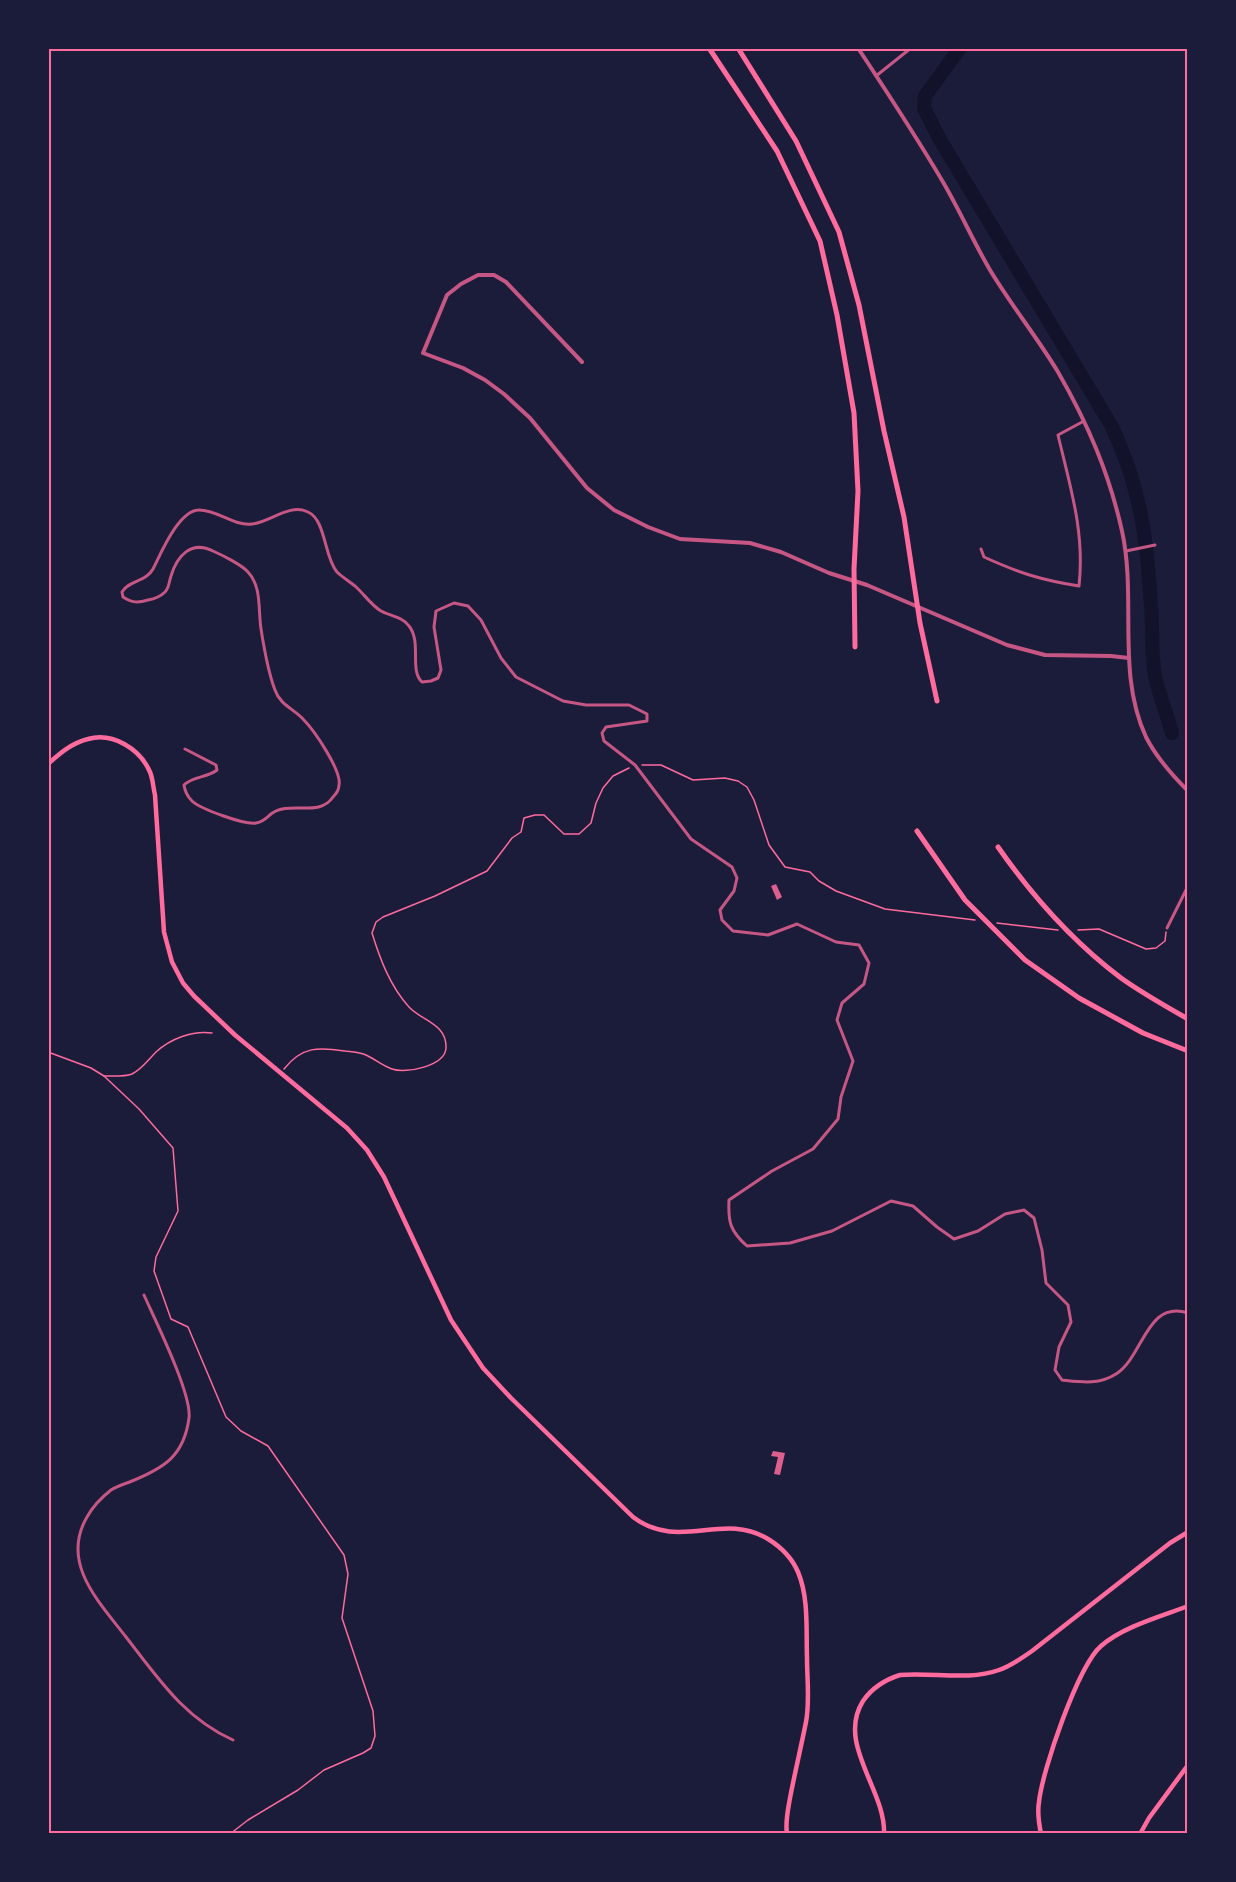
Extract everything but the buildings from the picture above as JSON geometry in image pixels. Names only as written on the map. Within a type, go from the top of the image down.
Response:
[{"type":"highway","points":[[709,48],[777,151],[820,241],[837,315],[854,413],[858,491],[854,569],[855,647]]},
{"type":"highway","points":[[738,48],[796,141],[839,232],[859,305],[904,517],[920,623],[937,701]]},
{"type":"highway","points":[[916,831],[965,900],[1025,960],[1079,998],[1143,1033],[1188,1051]]},
{"type":"highway","points":[[998,847],[1051,915],[1095,957],[1142,992],[1188,1019]]},
{"type":"main road","points":[[48,764],[76,743],[95,738],[112,739],[124,744],[134,750],[143,760],[150,773],[155,795],[161,913],[166,948],[183,983],[194,996],[280,1073],[347,1128],[367,1150],[384,1177],[451,1320],[483,1368],[633,1517],[652,1529],[673,1533],[733,1528],[755,1533],[777,1545],[793,1563],[804,1597],[808,1707],[787,1814],[787,1834]]},
{"type":"main road","points":[[884,1834],[882,1811],[855,1739],[855,1722],[859,1707],[867,1695],[888,1679],[900,1675],[974,1675],[999,1670],[1010,1665],[1042,1644],[1170,1543],[1188,1532]]},
{"type":"main road","points":[[1041,1834],[1038,1812],[1044,1776],[1073,1694],[1092,1657],[1099,1647],[1119,1633],[1188,1606]]},
{"type":"main road","points":[[1140,1834],[1188,1765]]},
{"type":"street","points":[[858,48],[944,183],[990,269],[1057,371],[1084,421],[1105,468],[1126,551],[1129,658],[1134,693],[1146,738],[1159,758],[1188,791]]},
{"type":"street","points":[[876,76],[911,48]]},
{"type":"street","points":[[582,362],[506,282],[494,275],[478,275],[447,295],[423,353],[463,368],[504,394],[530,418],[587,488],[614,510],[648,527],[680,539],[750,543],[781,552],[829,573],[867,585],[1007,645],[1045,655],[1129,658]]},
{"type":"street","points":[[981,549],[984,557],[1022,574],[1079,586],[1082,559],[1077,514],[1058,435],[1084,421]]},
{"type":"street","points":[[185,749],[216,765],[217,770],[208,777],[188,781],[184,785],[185,792],[199,806],[246,823],[263,821],[280,808],[289,806],[323,807],[330,802],[339,788],[339,774],[325,750],[305,721],[281,702],[275,691],[261,629],[258,594],[248,572],[213,551],[194,548],[185,551],[176,560],[169,586],[156,598],[130,602],[123,597],[122,592],[124,588],[148,576],[160,552],[188,514],[197,510],[240,523],[253,524],[299,509],[310,512],[317,519],[330,561],[337,572],[376,607],[409,625],[417,647],[416,674],[422,682],[438,678],[441,670],[434,627],[436,611],[454,603],[468,606],[481,620],[501,658],[516,677],[563,701],[586,705],[629,705],[647,714],[647,721],[606,727],[602,733],[604,741],[635,765],[691,839],[732,867],[737,878],[734,891],[720,910],[722,920],[733,931],[768,935],[796,924],[836,942],[859,945],[869,963],[864,984],[842,1003],[837,1020],[853,1061],[841,1096],[838,1119],[813,1149],[771,1171],[729,1200],[728,1220],[736,1236],[747,1246],[790,1243],[832,1231],[891,1201],[913,1206],[954,1239],[978,1231],[1005,1215],[1024,1210],[1034,1218],[1042,1250],[1046,1283],[1068,1305],[1071,1322],[1059,1347],[1055,1370],[1062,1380],[1095,1383],[1117,1373],[1130,1359],[1154,1322],[1166,1312],[1188,1313]]},
{"type":"street","points":[[1126,551],[1153,545]]},
{"type":"street","points":[[1167,928],[1188,886]]},
{"type":"street","points":[[144,1295],[187,1398],[189,1417],[182,1445],[169,1462],[152,1473],[111,1490],[91,1509],[80,1530],[76,1554],[94,1596],[176,1701],[216,1732],[233,1740]]},
{"type":"path","points":[[280,1073],[303,1052],[314,1048],[366,1055],[392,1069],[406,1072],[441,1059],[446,1052],[442,1032],[408,1006],[388,976],[372,933],[376,922],[487,871],[512,838],[521,832],[524,818],[544,815],[564,834],[579,834],[591,823],[603,788],[613,776],[635,765],[661,765],[693,780],[725,778],[738,781],[747,787],[754,800],[769,845],[785,867],[810,872],[819,881],[836,891],[885,909],[981,920]]},
{"type":"path","points":[[992,922],[1057,930]]},
{"type":"path","points":[[1078,930],[1099,929],[1146,949],[1156,948],[1165,941],[1167,928]]},
{"type":"path","points":[[104,1076],[128,1076],[139,1070],[157,1051],[172,1040],[196,1033],[212,1033]]},
{"type":"path","points":[[48,1052],[91,1068],[104,1076],[139,1109],[173,1148],[178,1211],[156,1257],[154,1271],[171,1319],[188,1328],[226,1417],[241,1431],[268,1446],[344,1555],[348,1574],[342,1618],[373,1711],[375,1736],[370,1748],[363,1753],[324,1770],[298,1790],[248,1820],[230,1834]]},
{"type":"waterway","points":[[960,48],[925,96],[924,108],[939,138],[1111,425],[1121,448],[1141,514],[1152,616],[1155,676],[1172,733]]}]
